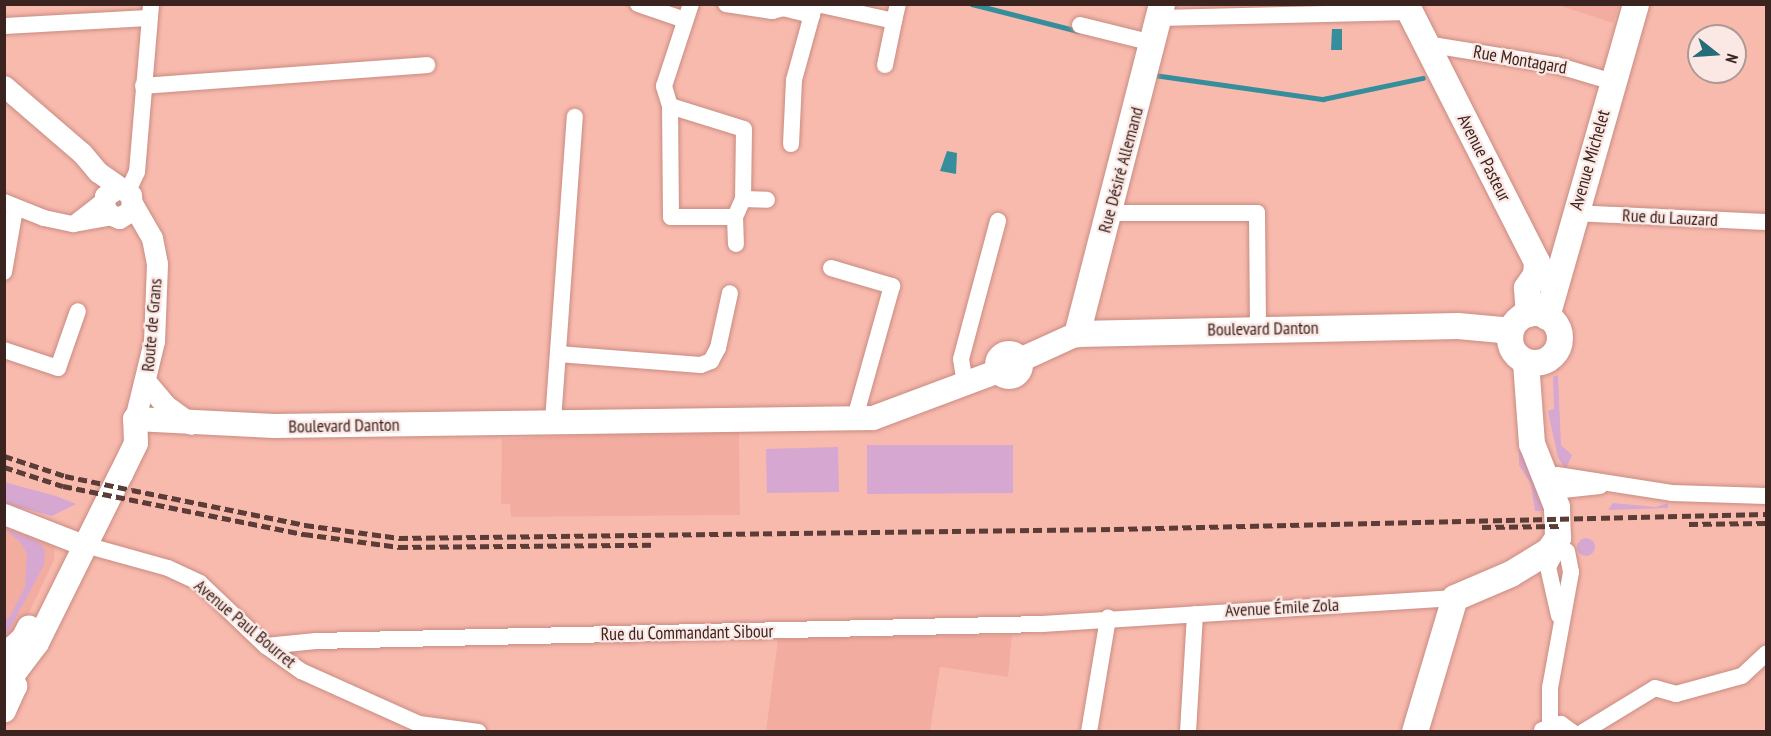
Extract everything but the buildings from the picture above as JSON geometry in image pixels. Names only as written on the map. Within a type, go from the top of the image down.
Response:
[{"type":"main road","name":"Avenue Michelet","points":[[1538,315],[1574,213],[1636,4]]},
{"type":"main road","name":"Avenue Pasteur","points":[[1407,8],[1537,262],[1536,275],[1527,288],[1538,315]]},
{"type":"main road","name":"Rue Désiré Allemand","points":[[1077,334],[1154,43],[1160,11]]},
{"type":"main road","points":[[1538,315],[1560,337],[1555,353],[1534,362],[1512,347],[1510,337],[1516,322],[1538,315]]},
{"type":"main road","name":"Boulevard Danton","points":[[135,419],[191,424],[855,418],[891,414],[1077,334],[1483,326],[1502,330],[1510,337]]},
{"type":"main road","points":[[1511,574],[1548,569],[1575,523],[1556,483],[1539,417],[1534,362]]},
{"type":"main road","name":"Route de Grans","points":[[7,666],[37,643],[78,543],[136,442],[135,419]]},
{"type":"main road","points":[[1414,732],[1455,598],[1511,574],[1562,544]]},
{"type":"main road","points":[[4,711],[13,698],[7,666]]},
{"type":"street","points":[[638,4],[688,12],[664,86],[670,106],[672,217],[735,217]]},
{"type":"street","points":[[726,4],[772,11],[783,8],[815,8],[896,13],[885,65]]},
{"type":"street","points":[[791,144],[794,81],[815,8]]},
{"type":"street","points":[[1160,11],[1407,8]]},
{"type":"street","points":[[4,26],[150,11],[137,172],[118,202],[73,224],[10,206],[4,272]]},
{"type":"street","points":[[1080,25],[1154,43]]},
{"type":"street","name":"Rue Montagard","points":[[1426,44],[1557,65],[1613,82]]},
{"type":"street","points":[[143,86],[427,65]]},
{"type":"street","name":"Route de Grans","points":[[4,86],[82,153],[118,202],[147,231],[157,264],[157,300],[146,382],[135,419]]},
{"type":"street","points":[[670,106],[744,129],[743,198],[735,217],[736,244]]},
{"type":"street","points":[[553,422],[575,117]]},
{"type":"street","points":[[743,198],[767,200]]},
{"type":"street","points":[[1110,213],[1257,213],[1258,329]]},
{"type":"street","name":"Rue du Lauzard","points":[[1574,213],[1767,222]]},
{"type":"street","points":[[965,384],[961,359],[998,220]]},
{"type":"street","points":[[831,268],[892,286],[855,418]]},
{"type":"street","points":[[558,354],[701,365],[711,361],[717,348],[730,293]]},
{"type":"street","points":[[4,350],[58,368],[78,311]]},
{"type":"street","points":[[146,382],[165,405],[191,424]]},
{"type":"street","points":[[1556,483],[1607,484],[1672,493],[1767,496]]},
{"type":"street","points":[[4,514],[78,543]]},
{"type":"street","name":"Avenue Paul Bourret","points":[[78,543],[168,568],[200,583],[266,646],[301,671],[419,724],[478,732]]},
{"type":"street","points":[[1562,544],[1571,572],[1543,729],[1561,724],[1572,732]]},
{"type":"street","points":[[1548,569],[1561,626]]},
{"type":"street","name":"Avenue Émile Zola","points":[[1108,618],[1455,598]]},
{"type":"street","points":[[1188,732],[1195,614]]},
{"type":"street","points":[[1089,732],[1108,618]]},
{"type":"street","name":"Rue du Commandant Sibour","points":[[266,646],[315,641],[1042,624],[1108,618]]},
{"type":"street","points":[[1583,732],[1655,688],[1676,694],[1742,676],[1767,654]]},
{"type":"shaded area","points":[[1558,5],[1619,5],[1613,23]]},
{"type":"shaded area","points":[[1558,375],[1561,445],[1572,455],[1566,469],[1558,458],[1548,411],[1554,409],[1553,377]]},
{"type":"shaded area","points":[[739,429],[740,515],[511,517],[510,504],[501,504],[502,439]]},
{"type":"shaded area","points":[[1519,431],[1549,511],[1535,511],[1531,484],[1519,465]]},
{"type":"shaded area","points":[[867,445],[1013,445],[1013,493],[867,494]]},
{"type":"shaded area","points":[[838,447],[839,492],[767,493],[766,449]]},
{"type":"shaded area","points":[[4,482],[56,496],[76,504],[52,516],[5,503]]},
{"type":"shaded area","points":[[1613,503],[1656,507],[1668,503],[1668,508],[1608,510]]},
{"type":"shaded area","points":[[4,521],[55,545],[54,560],[19,634],[4,642]]},
{"type":"shaded area","points":[[5,529],[39,542],[45,550],[44,565],[5,638],[5,618],[9,618],[25,587],[27,554],[20,542]]},
{"type":"shaded area","points":[[1586,538],[1592,541],[1595,547],[1592,553],[1586,556],[1580,553],[1577,547],[1580,541]]},
{"type":"shaded area","points":[[1012,635],[1008,677],[940,667],[930,731],[766,731],[778,639]]},
{"type":"water","points":[[1332,29],[1342,29],[1342,50],[1331,50]]},
{"type":"water","points":[[947,151],[957,153],[956,174],[940,171]]},
{"type":"waterway","points":[[972,4],[1078,31]]},
{"type":"waterway","points":[[1154,75],[1323,99],[1423,78]]},
{"type":"railway","points":[[4,456],[65,476],[132,490],[305,525],[399,538],[1115,529],[1766,514]]},
{"type":"railway","points":[[4,467],[63,486],[304,534],[399,547],[651,545]]},
{"type":"railway","points":[[1689,524],[1766,523]]},
{"type":"railway","points":[[1482,527],[1560,526]]}]
